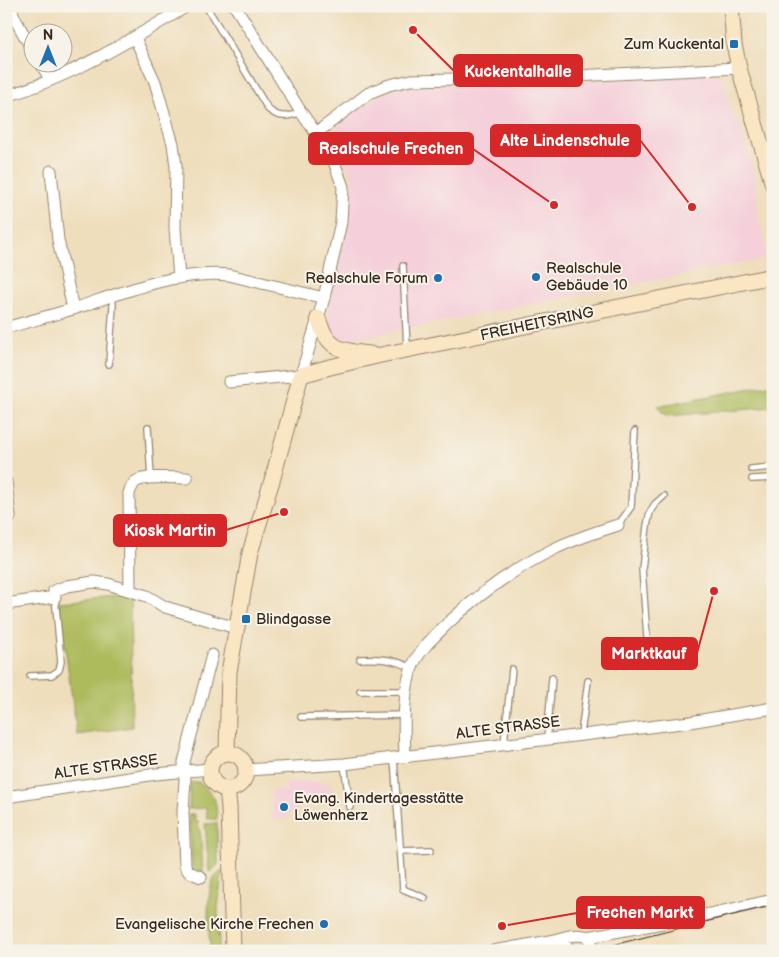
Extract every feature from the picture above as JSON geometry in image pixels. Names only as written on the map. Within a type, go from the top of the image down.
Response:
[{"type":"main road","points":[[731,6],[734,44],[739,68],[773,185]]},
{"type":"main road","name":"FREIHEITSRING","points":[[302,375],[381,355],[773,276]]},
{"type":"main road","points":[[318,318],[325,337],[331,345],[338,349],[381,355]]},
{"type":"main road","points":[[227,753],[229,672],[250,553],[302,375]]},
{"type":"main road","points":[[227,753],[240,758],[246,770],[243,781],[239,786],[227,789],[216,785],[210,775],[210,769],[218,756],[227,753]]},
{"type":"main road","points":[[227,789],[230,814],[234,948]]},
{"type":"street","points":[[10,6],[22,32]]},
{"type":"street","points":[[6,96],[95,59],[135,38],[187,6]]},
{"type":"street","points":[[229,382],[302,375],[324,298],[341,222],[343,187],[332,156],[301,112],[235,6]]},
{"type":"street","points":[[135,38],[155,82],[173,144],[176,166],[175,228],[179,278]]},
{"type":"street","points":[[316,133],[369,93],[389,85],[411,80],[554,77],[739,68]]},
{"type":"street","points":[[46,72],[50,79]]},
{"type":"street","points":[[51,170],[58,240],[73,309]]},
{"type":"street","points":[[6,328],[179,278],[213,274],[229,275],[324,298]]},
{"type":"street","points":[[130,590],[129,493],[136,482],[151,478],[187,478]]},
{"type":"street","points":[[6,482],[10,517],[6,518]]},
{"type":"street","points":[[399,757],[412,668],[437,634],[460,612],[505,578],[554,550],[618,524]]},
{"type":"street","points":[[6,604],[55,597],[54,590],[94,582],[130,590],[147,596],[165,607],[236,628]]},
{"type":"street","points":[[202,878],[189,872],[185,866],[184,762],[212,655]]},
{"type":"street","name":"ALTE STRASSE","points":[[246,770],[344,764],[504,743],[690,722],[773,708]]},
{"type":"street","name":"ALTE STRASSE","points":[[6,796],[210,769]]},
{"type":"street","points":[[493,951],[578,935],[588,937],[773,900]]},
{"type":"street","points":[[588,937],[591,943],[588,951]]},
{"type":"street","points":[[556,940],[574,951]]},
{"type":"lane","points":[[206,6],[268,109],[275,115],[290,116],[301,112]]},
{"type":"lane","points":[[403,266],[407,350]]},
{"type":"lane","points":[[109,364],[112,296]]},
{"type":"lane","points":[[148,427],[151,478]]},
{"type":"lane","points":[[618,524],[630,507],[635,431]]},
{"type":"lane","points":[[751,469],[773,467]]},
{"type":"lane","points":[[752,479],[773,478]]},
{"type":"lane","points":[[646,637],[642,569],[647,526],[650,512],[655,504],[664,496]]},
{"type":"lane","points":[[30,676],[52,675],[59,670],[62,662],[55,597]]},
{"type":"lane","points":[[360,659],[382,658],[398,661],[412,668]]},
{"type":"lane","points":[[504,743],[512,669]]},
{"type":"lane","points":[[547,738],[552,678]]},
{"type":"lane","points":[[581,734],[588,681]]},
{"type":"lane","points":[[360,691],[407,692]]},
{"type":"lane","points":[[301,717],[405,715]]},
{"type":"lane","points":[[399,757],[400,851],[403,889],[425,898]]},
{"type":"lane","points":[[344,764],[350,807]]},
{"type":"lane","points":[[400,851],[431,850]]},
{"type":"shaded area","points":[[717,74],[722,78],[734,120],[738,121],[755,177],[758,214],[765,244],[764,259],[343,341],[331,331],[328,310],[346,233],[353,186],[350,171],[334,139],[334,132],[349,116],[376,97],[394,89],[419,85],[513,84]]},
{"type":"shaded area","name":"Evang. Kindertagesstätte Löwenherz","points":[[322,781],[322,784],[331,784],[332,796],[322,797],[322,799],[297,800],[297,814],[287,814],[287,819],[272,820],[271,791],[286,790],[286,782]]},
{"type":"green space","points":[[773,384],[773,407],[668,416],[658,406]]},
{"type":"green space","points":[[115,597],[130,600],[132,727],[77,735],[59,602]]},
{"type":"green space","points":[[199,782],[214,798],[217,819],[207,819],[206,808],[189,809],[190,783]]},
{"type":"green space","points":[[189,814],[195,814],[195,822],[198,822],[203,871],[198,871],[192,866]]},
{"type":"green space","points":[[217,823],[218,865],[211,872],[209,871],[205,824]]},
{"type":"green space","points":[[222,870],[218,909],[219,951],[211,951],[208,925],[210,890],[216,876]]},
{"type":"tram line","points":[[601,951],[617,944],[773,905]]},
{"type":"place","name":"Kuckentalhalle","points":[[413,30]]},
{"type":"place","name":"Zum Kuckental","points":[[734,44]]},
{"type":"place","name":"Realschule Frechen","points":[[554,205]]},
{"type":"place","name":"Alte Lindenschule","points":[[692,207]]},
{"type":"place","name":"Realschule Gebäude 10","points":[[536,277]]},
{"type":"place","name":"Realschule Forum","points":[[438,278]]},
{"type":"place","name":"Kiosk Martin","points":[[284,512]]},
{"type":"place","name":"Marktkauf","points":[[714,591]]},
{"type":"place","name":"Blindgasse","points":[[246,619]]},
{"type":"place","name":"Evang. Kindertagesstätte Löwenherz","points":[[284,807]]},
{"type":"place","name":"Evangelische Kirche Frechen","points":[[324,924]]},
{"type":"place","name":"Frechen Markt","points":[[502,926]]}]
